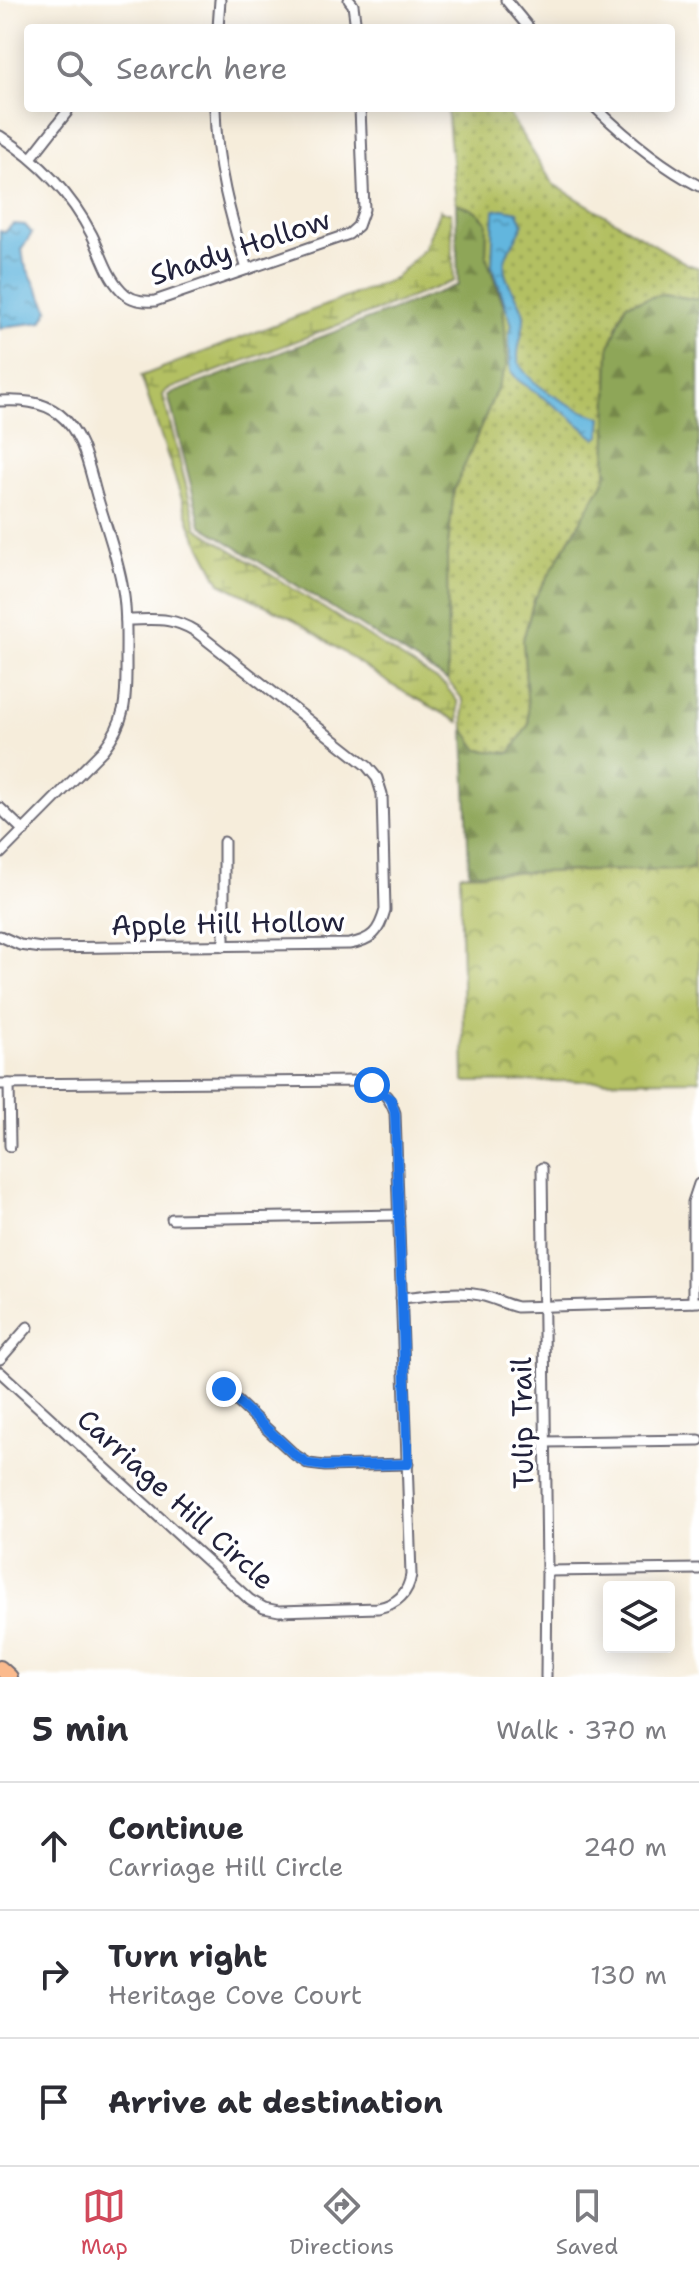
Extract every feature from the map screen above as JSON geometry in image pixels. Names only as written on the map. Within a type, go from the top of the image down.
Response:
[{"type":"main road","points":[[0,1668],[10,1677]]},
{"type":"street","points":[[218,24],[220,0]]},
{"type":"street","points":[[349,0],[353,5],[355,24]]},
{"type":"street","points":[[506,0],[526,24]]},
{"type":"street","points":[[31,158],[67,112]]},
{"type":"street","points":[[215,112],[218,155],[225,192],[247,269]]},
{"type":"street","name":"Shady Hollow","points":[[0,136],[31,158],[58,184],[78,210],[121,292],[144,302],[155,301],[349,234],[358,226],[364,209],[360,112]]},
{"type":"street","points":[[601,112],[673,173],[699,186]]},
{"type":"street","points":[[0,401],[27,401],[48,407],[61,415],[77,434],[119,568],[126,620],[126,697],[116,734],[0,854]]},
{"type":"street","name":"Apple Hill Hollow","points":[[0,936],[20,945],[42,948],[349,944],[363,941],[374,934],[381,924],[385,910],[382,794],[377,778],[367,766],[183,623],[169,619],[126,620]]},
{"type":"street","points":[[0,808],[24,831]]},
{"type":"street","points":[[224,842],[224,946]]},
{"type":"street","name":"Carriage Hill Circle","points":[[0,1372],[250,1600],[264,1608],[279,1611],[378,1608],[391,1605],[409,1585],[399,1215],[395,1113],[391,1100],[372,1085],[359,1081],[5,1084]]},
{"type":"street","points":[[5,1084],[10,1146]]},
{"type":"street","name":"Tulip Trail","points":[[542,1168],[546,1677]]},
{"type":"street","points":[[401,1298],[483,1295],[517,1307],[696,1302],[693,1202],[699,1184]]},
{"type":"street","points":[[172,1219],[399,1215]]},
{"type":"street","points":[[0,1359],[28,1327]]},
{"type":"street","points":[[224,1389],[295,1455],[309,1464],[408,1464]]},
{"type":"street","points":[[544,1442],[699,1440]]},
{"type":"street","points":[[547,1571],[699,1569]]},
{"type":"green space","points":[[447,112],[508,112],[553,184],[687,264],[699,268],[699,300],[663,294],[625,304],[609,350],[606,478],[534,600],[523,640],[529,724],[511,753],[478,750],[464,729],[463,700],[448,681],[447,555],[454,490],[507,365],[503,304],[486,256],[487,222],[476,211],[456,203]]},
{"type":"green space","points":[[456,203],[476,211],[487,222],[486,256],[503,304],[507,365],[454,490],[447,555],[448,681],[201,525],[168,395],[458,285]]},
{"type":"green space","points":[[440,210],[451,212],[454,281],[167,390],[163,395],[197,528],[445,685],[458,702],[459,722],[395,687],[295,620],[220,583],[192,529],[141,376],[394,279],[424,249]]},
{"type":"green space","points":[[663,294],[699,300],[699,846],[694,847],[695,869],[469,873],[464,729],[479,750],[510,753],[529,724],[523,640],[534,600],[606,478],[609,349],[626,304]]},
{"type":"green space","points":[[699,846],[699,1080],[464,1082],[460,874],[694,869],[694,847]]},
{"type":"water","points":[[494,210],[518,212],[523,224],[504,265],[507,280],[524,315],[518,358],[529,377],[540,386],[580,410],[602,417],[600,436],[596,439],[518,380],[511,371],[509,334],[512,325],[492,265]]},
{"type":"water","points":[[13,224],[25,225],[32,233],[22,249],[24,263],[49,310],[42,322],[0,329],[0,231],[5,232]]},
{"type":"route","points":[[224,1389],[295,1455],[309,1464],[408,1464],[395,1113],[391,1100],[372,1085]]}]
